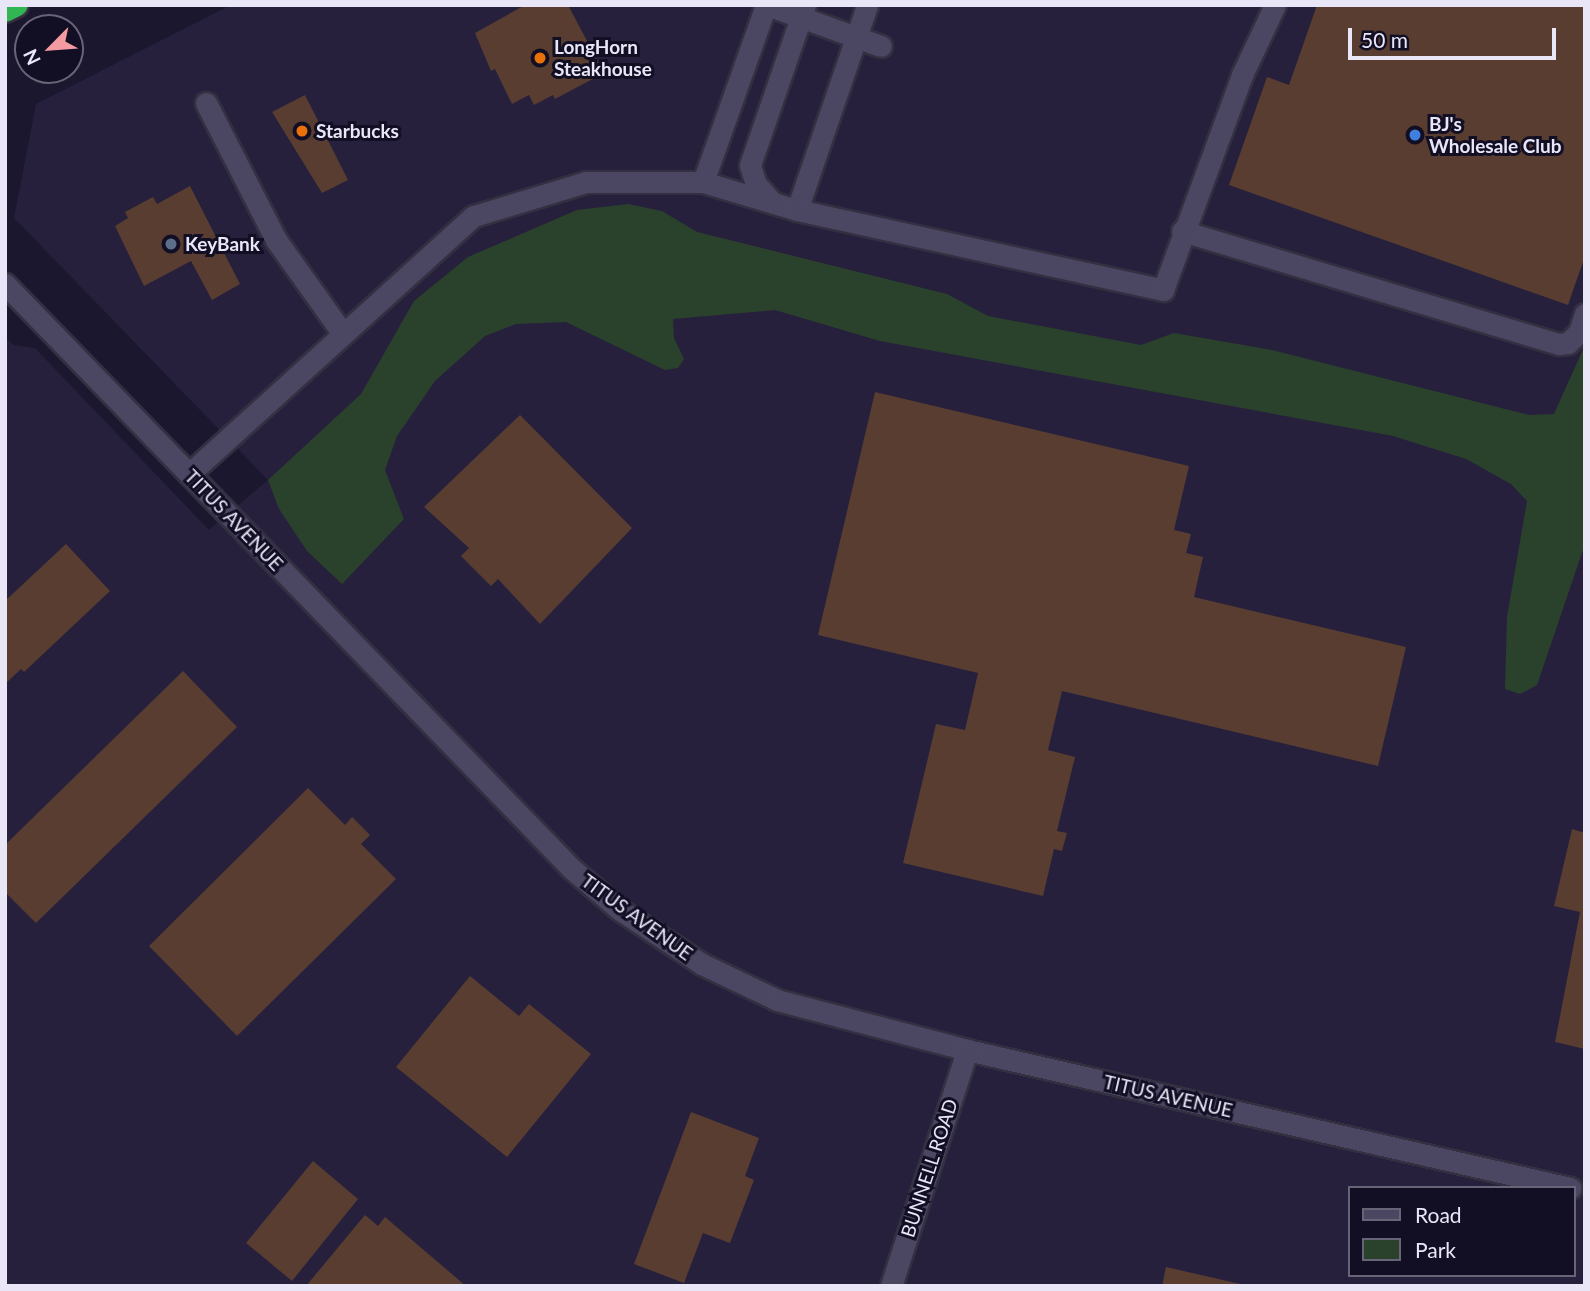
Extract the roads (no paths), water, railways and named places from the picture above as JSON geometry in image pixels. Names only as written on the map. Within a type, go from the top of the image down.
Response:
[{"type":"highway","points":[[5,11],[17,5]]},
{"type":"street","points":[[703,182],[766,5],[803,11],[856,38],[881,46]]},
{"type":"street","points":[[797,210],[867,5]]},
{"type":"street","points":[[189,474],[474,216],[586,182],[703,182],[797,210],[1163,290],[1182,231],[1242,75],[1275,5]]},
{"type":"street","points":[[773,203],[757,184],[750,165],[803,11]]},
{"type":"street","points":[[206,103],[276,240],[343,334]]},
{"type":"street","points":[[1182,231],[1559,344],[1568,343],[1579,332],[1585,314]]},
{"type":"street","name":"TITUS AVENUE","points":[[5,284],[563,860],[630,917],[702,964],[777,1000],[967,1050],[1563,1186]]},
{"type":"street","name":"BUNNELL ROAD","points":[[891,1286],[967,1050]]},
{"type":"place","name":"LongHorn Steakhouse","points":[[540,58]]},
{"type":"place","name":"Starbucks","points":[[302,131]]},
{"type":"place","name":"BJ's Wholesale Club","points":[[1415,135]]},
{"type":"place","name":"KeyBank","points":[[171,244]]}]
